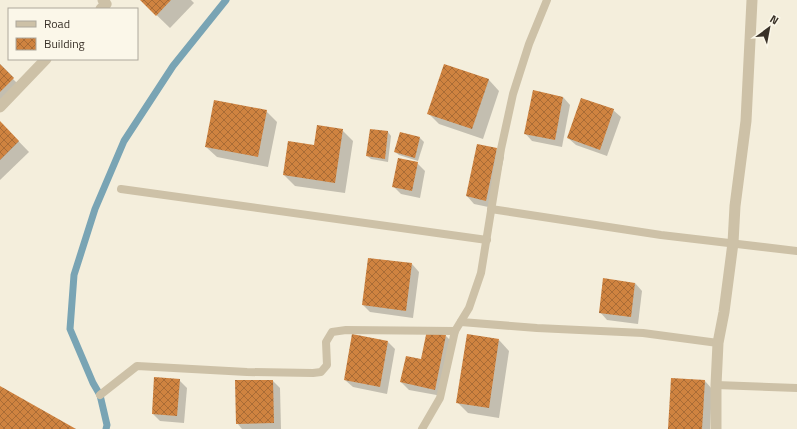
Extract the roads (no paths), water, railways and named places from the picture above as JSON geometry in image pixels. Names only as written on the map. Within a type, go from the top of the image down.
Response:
[{"type":"street","points":[[101,8],[106,4],[103,0]]},
{"type":"street","points":[[716,429],[718,343],[724,312],[733,243],[735,206],[746,121],[752,0]]},
{"type":"street","points":[[0,107],[45,60]]},
{"type":"lane","points":[[422,429],[440,398],[455,331],[469,308],[481,273],[501,149],[513,94],[529,44],[547,0]]},
{"type":"lane","points":[[121,189],[487,240]]},
{"type":"lane","points":[[492,209],[661,235],[797,251]]},
{"type":"lane","points":[[461,322],[537,328],[643,333],[718,343]]},
{"type":"lane","points":[[100,395],[137,366],[247,372],[313,373],[321,372],[327,365],[326,342],[332,332],[346,330],[455,331]]},
{"type":"lane","points":[[716,385],[797,388]]},
{"type":"waterway","points":[[106,429],[107,425],[100,395],[93,383],[70,329],[74,275],[95,209],[124,141],[173,66],[226,0]]}]
